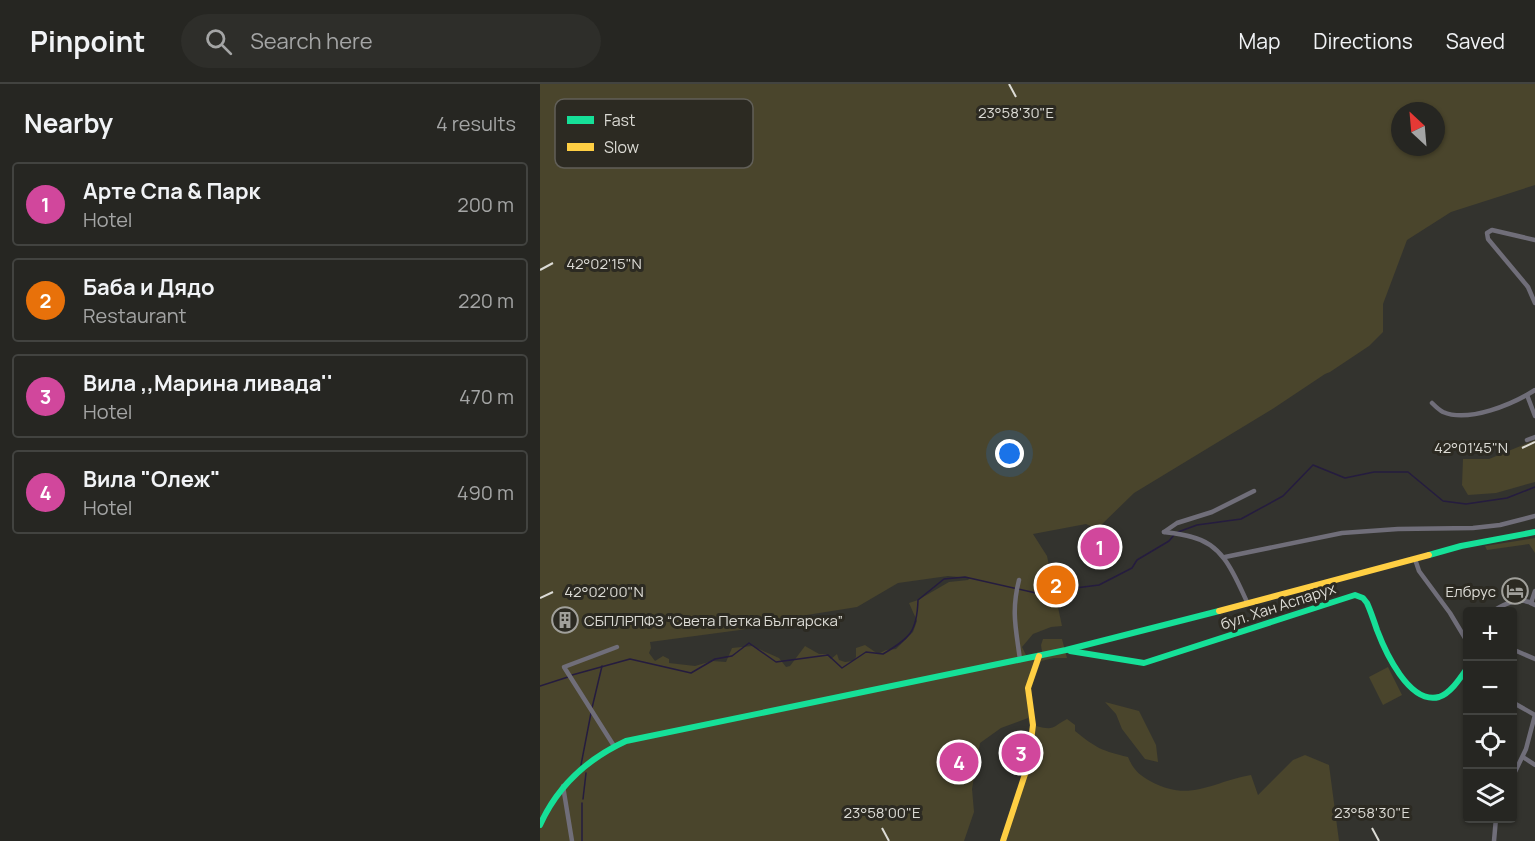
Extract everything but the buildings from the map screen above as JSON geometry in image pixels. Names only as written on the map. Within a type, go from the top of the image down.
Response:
[{"type":"main road","points":[[540,825],[546,808],[563,786],[585,765],[614,746],[643,737],[1066,650],[1248,604],[1461,546],[1535,532]]},
{"type":"main road","name":"бул. Хан Аспарух","points":[[1066,650],[1144,663],[1358,595],[1366,601],[1383,642],[1407,686],[1415,692],[1432,698],[1438,697],[1444,694],[1463,674]]},
{"type":"main road","points":[[1003,841],[1028,765],[1033,725],[1028,688],[1039,656]]},
{"type":"street","points":[[1535,240],[1489,231],[1487,233],[1488,239],[1528,287],[1535,303]]},
{"type":"street","points":[[1432,403],[1442,412],[1450,414],[1480,413],[1510,404],[1535,390]]},
{"type":"street","points":[[1527,395],[1535,416]]},
{"type":"street","points":[[1527,440],[1535,437]]},
{"type":"street","points":[[1248,604],[1225,557],[1193,537],[1164,532],[1177,523],[1212,512],[1254,490]]},
{"type":"street","points":[[1225,557],[1342,533],[1398,529],[1473,528],[1500,525],[1535,516]]},
{"type":"street","points":[[1415,559],[1419,571],[1450,613],[1463,636]]},
{"type":"street","points":[[1019,583],[1014,614],[1020,660]]},
{"type":"street","points":[[1501,607],[1514,600],[1525,600],[1533,604],[1535,591]]},
{"type":"street","points":[[614,746],[564,667],[617,646]]},
{"type":"street","points":[[1517,650],[1535,659]]},
{"type":"street","points":[[1517,705],[1535,715],[1523,757],[1517,769]]},
{"type":"street","points":[[1523,757],[1535,765]]},
{"type":"street","points":[[563,786],[572,841]]},
{"type":"street","points":[[1494,841],[1496,823]]},
{"type":"shaded area","points":[[540,84],[1535,84],[1535,185],[1451,212],[1407,240],[1383,304],[1383,332],[1369,346],[1274,408],[1134,493],[1097,529],[1086,524],[1033,534],[1047,556],[1062,626],[1051,627],[1033,634],[1022,647],[1026,655],[1032,657],[1042,652],[1043,639],[1062,639],[1067,658],[1041,661],[1030,692],[1036,726],[1050,728],[1067,719],[1075,725],[1075,731],[1094,745],[1105,751],[1128,757],[1134,768],[1150,781],[1177,790],[1200,789],[1251,775],[1258,795],[1293,760],[1305,755],[1329,765],[1339,841],[1002,841],[1027,762],[1030,746],[1028,718],[1001,728],[980,743],[972,789],[974,812],[964,841],[540,841]],"holes":[[[948,576],[970,578],[949,582],[909,603],[917,621],[913,632],[896,649],[878,654],[865,645],[856,648],[856,657],[853,661],[839,660],[837,654],[831,659],[826,654],[819,654],[805,646],[790,666],[786,667],[779,658],[752,646],[732,648],[726,662],[712,661],[695,666],[669,663],[669,659],[663,656],[655,661],[649,653],[650,642],[740,630],[780,622],[788,618],[857,607],[898,583]]]},
{"type":"shaded area","points":[[1535,440],[1535,482],[1496,493],[1468,495],[1462,485],[1463,459],[1489,459]]},
{"type":"shaded area","points":[[1535,538],[1535,553],[1529,544],[1487,550],[1485,546]]},
{"type":"shaded area","points":[[1388,667],[1402,695],[1383,705],[1369,677]]},
{"type":"shaded area","points":[[1105,702],[1139,711],[1156,745],[1158,762],[1145,759],[1122,729],[1116,714]]},
{"type":"waterway","points":[[1178,532],[1197,525],[1241,519],[1283,496],[1313,465],[1345,478],[1374,472],[1408,472],[1443,501],[1466,504],[1507,498],[1535,487]]},
{"type":"waterway","points":[[572,675],[630,659],[691,673],[715,659],[732,656],[749,643],[776,662],[828,655],[842,668],[866,652],[883,654],[906,638],[914,627],[918,600],[944,579],[965,577],[1036,593],[1099,585],[1132,568],[1137,560],[1169,541],[1174,535]]},
{"type":"waterway","points":[[592,708],[602,666]]},
{"type":"waterway","points":[[540,686],[568,677]]},
{"type":"waterway","points":[[581,765],[591,713]]},
{"type":"waterway","points":[[583,799],[586,773]]},
{"type":"waterway","points":[[582,803],[582,841]]},
{"type":"traffic: fast","points":[[1429,555],[1461,546],[1535,532]]},
{"type":"traffic: fast","points":[[1070,651],[1144,663],[1355,595],[1363,598],[1367,603],[1392,663],[1408,685],[1418,693],[1428,697],[1439,697],[1448,692],[1463,674]]},
{"type":"traffic: fast","points":[[540,825],[556,798],[575,775],[599,756],[626,741],[1066,650],[1219,611]]},
{"type":"traffic: slow","points":[[1219,611],[1429,555]]},
{"type":"traffic: slow","points":[[1003,841],[1028,765],[1033,725],[1028,688],[1039,656]]},
{"type":"place","name":"Арте Спа & Парк","points":[[1100,547]]},
{"type":"place","name":"Баба и Дядо","points":[[1056,585]]},
{"type":"place","name":"Елбрус","points":[[1515,591]]},
{"type":"place","name":"СБПЛРПФЗ “Света Петка Българска”","points":[[565,620]]},
{"type":"place","name":"Вила ,,Марина ливада''","points":[[1021,753]]},
{"type":"place","name":"Вила \"Олеж\"","points":[[959,762]]}]
